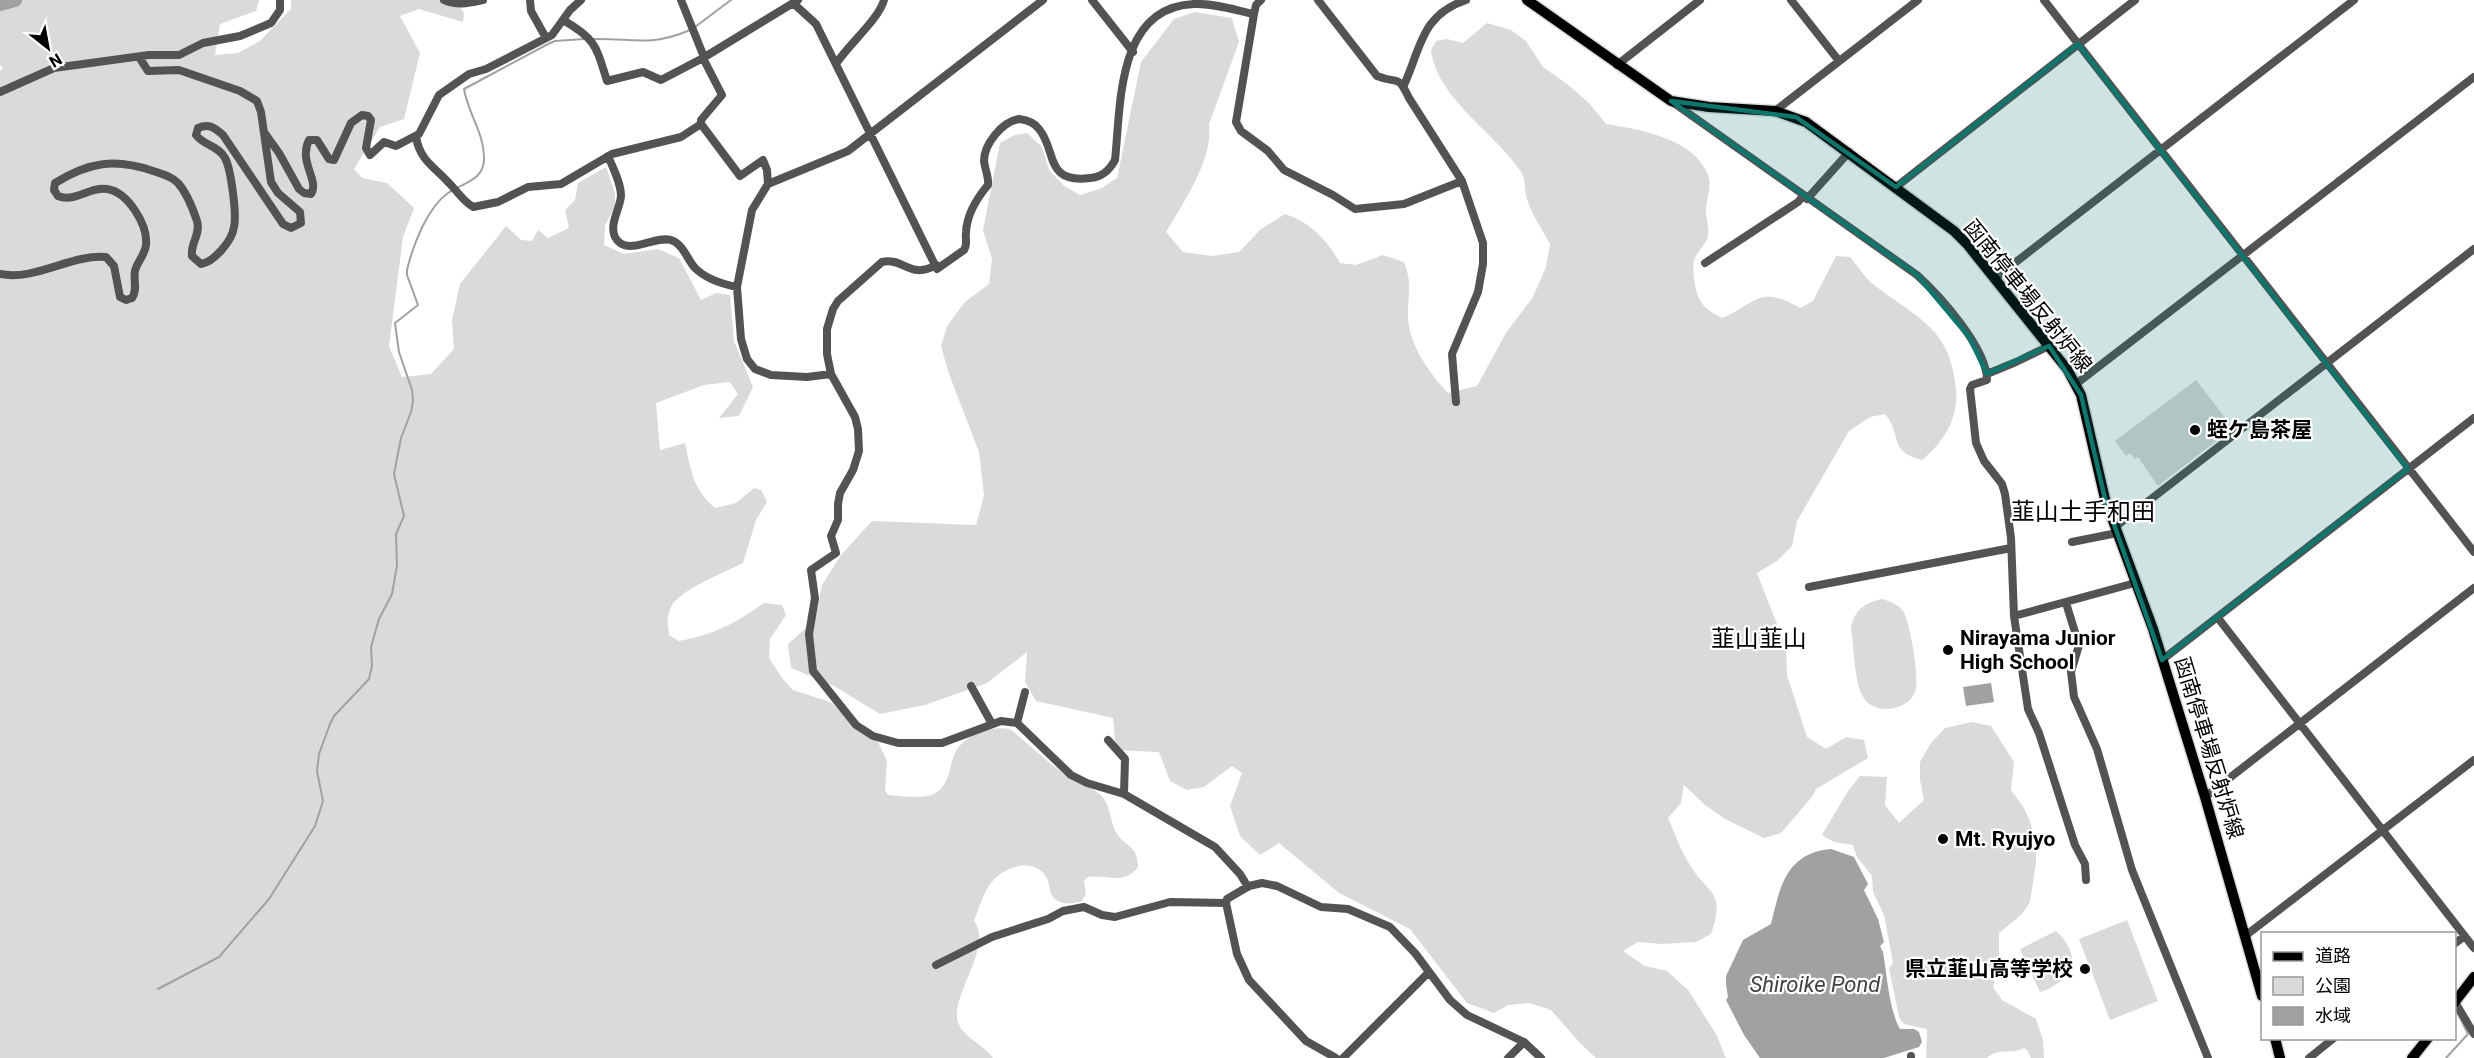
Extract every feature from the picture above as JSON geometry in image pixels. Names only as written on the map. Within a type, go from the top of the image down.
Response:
[{"type":"main road","name":"函南停車場反射炉線","points":[[1527,0],[1671,101],[1709,107],[1775,111],[1806,122],[1954,231],[2049,346],[2076,384],[2081,395],[2105,499],[2162,660],[2205,797],[2261,992]]},
{"type":"main road","points":[[2456,1001],[2474,977]]},
{"type":"main road","points":[[2276,1040],[2280,1058]]},
{"type":"main road","points":[[2412,1058],[2426,1040]]},
{"type":"street","points":[[0,92],[54,68],[139,57],[179,55],[203,43],[240,36],[270,23],[280,10],[280,0]]},
{"type":"street","points":[[444,0],[466,4],[483,0]]},
{"type":"street","points":[[530,0],[531,11],[546,38]]},
{"type":"street","points":[[262,129],[279,153],[299,189],[308,194],[314,190],[305,158],[308,142],[311,139],[320,142],[329,159],[334,160],[351,123],[362,115],[368,116],[371,120],[366,148],[370,155],[384,142],[396,146],[416,137],[439,95],[470,74],[486,69],[546,38],[581,0]]},
{"type":"street","points":[[416,137],[419,151],[425,162],[449,182],[461,199],[473,207],[498,202],[528,187],[561,184],[608,156],[674,140],[701,124],[701,120],[722,95],[703,58],[681,0]]},
{"type":"street","points":[[836,64],[849,45],[878,12],[884,0]]},
{"type":"street","points":[[768,184],[848,151],[1043,0]]},
{"type":"street","points":[[1092,0],[1133,52]]},
{"type":"street","points":[[1261,0],[1256,5],[1254,14],[1236,122],[1241,131],[1268,151],[1284,170],[1355,209],[1404,204],[1462,181]]},
{"type":"street","points":[[1318,0],[1377,76],[1400,81],[1404,85],[1409,98],[1462,181],[1480,233],[1484,250],[1478,292],[1452,354],[1456,402]]},
{"type":"street","points":[[1404,85],[1420,40],[1430,24],[1448,7],[1466,0]]},
{"type":"street","points":[[1617,64],[1700,0]]},
{"type":"street","points":[[1791,0],[1839,61]]},
{"type":"street","points":[[1775,111],[1918,0]]},
{"type":"street","points":[[2044,0],[2474,552]]},
{"type":"street","points":[[1896,187],[2135,0]]},
{"type":"street","points":[[1994,279],[2354,0]]},
{"type":"street","points":[[563,20],[585,33],[593,43],[607,81],[643,72],[661,80],[703,58],[795,2],[816,24],[936,266]]},
{"type":"street","points":[[1248,887],[1240,874],[1215,847],[1124,794],[1087,783],[1071,775],[1017,723],[1001,721],[942,743],[898,743],[873,736],[848,717],[813,671],[809,634],[815,598],[812,570],[836,554],[831,536],[838,520],[838,504],[859,451],[855,417],[831,374],[827,354],[827,329],[833,309],[843,296],[882,262],[889,260],[896,262],[917,272],[936,266],[937,268],[964,250],[967,246],[966,230],[974,203],[988,185],[985,166],[986,151],[1000,129],[1011,120],[1019,119],[1035,124],[1043,134],[1054,164],[1065,175],[1073,178],[1092,178],[1107,172],[1115,160],[1123,74],[1147,25],[1155,18],[1181,6],[1201,4],[1254,14]]},
{"type":"street","points":[[0,274],[18,276],[92,257],[106,257],[114,266],[120,297],[126,300],[132,297],[135,292],[135,270],[145,250],[146,241],[129,201],[117,192],[103,188],[66,199],[58,196],[54,190],[55,183],[72,173],[102,163],[116,162],[156,172],[177,183],[192,209],[198,226],[192,256],[201,264],[210,260],[231,237],[235,219],[225,156],[196,135],[198,128],[205,125],[213,127],[223,135],[286,228],[296,227],[302,218],[300,212],[278,193],[272,182],[260,106],[248,95],[179,70],[148,71],[139,57]]},
{"type":"street","points":[[2076,384],[2474,77]]},
{"type":"street","points":[[1671,101],[1748,154],[1805,198],[1861,234],[1926,283],[1977,349],[1987,374],[1987,380],[1972,385],[1970,389],[1973,427],[1984,461],[2002,484],[2005,494],[2011,548],[2014,616],[2028,709],[2039,733],[2075,845],[2085,864],[2086,880]]},
{"type":"street","points":[[701,124],[740,176],[763,160],[767,170],[768,184],[752,210],[737,287],[743,348],[747,358],[755,369],[771,375],[831,374]]},
{"type":"street","points":[[1705,263],[1805,198],[1849,152]]},
{"type":"street","points":[[608,156],[621,194],[613,228],[617,240],[625,246],[663,240],[674,242],[680,246],[697,270],[720,283],[737,287]]},
{"type":"street","points":[[2072,542],[2116,530],[2474,249]]},
{"type":"street","points":[[1987,374],[2007,367],[2049,346]]},
{"type":"street","points":[[2162,660],[2474,418]]},
{"type":"street","points":[[1809,587],[2011,548]]},
{"type":"street","points":[[2014,616],[2135,583]]},
{"type":"street","points":[[2205,797],[2474,588]]},
{"type":"street","points":[[2066,603],[2079,645],[2071,672],[2074,697],[2104,772],[2132,870],[2208,1058]]},
{"type":"street","points":[[2218,618],[2474,948]]},
{"type":"street","points":[[971,686],[992,724]]},
{"type":"street","points":[[1017,723],[1025,692]]},
{"type":"street","points":[[1108,740],[1125,759],[1124,794]]},
{"type":"street","points":[[2246,936],[2474,760]]},
{"type":"street","points":[[1336,1058],[1299,1034],[1249,980],[1237,954],[1227,899],[1248,887],[1262,883],[1277,886],[1322,907],[1348,909],[1390,927],[1415,953],[1450,1000],[1467,1015],[1524,1042],[1541,1058]]},
{"type":"street","points":[[936,965],[992,937],[1048,919],[1063,911],[1084,907],[1102,915],[1115,917],[1170,903],[1226,903]]},
{"type":"street","points":[[2456,943],[2465,936]]},
{"type":"street","points":[[1344,1058],[1428,973]]},
{"type":"street","points":[[2456,1004],[2474,1034]]},
{"type":"street","points":[[2309,1058],[2332,1040]]},
{"type":"street","points":[[1508,1058],[1524,1042]]},
{"type":"highlighted area","points":[[2078,44],[2408,469],[2162,660],[2105,499],[2081,395],[2049,346],[1987,374],[1969,337],[1917,275],[1671,101],[1796,117],[1896,187]]},
{"type":"green space","points":[[0,0],[259,0],[256,11],[220,24],[215,55],[238,53],[260,41],[291,9],[291,0],[455,0],[464,13],[463,22],[419,9],[400,16],[420,53],[404,119],[380,127],[354,169],[362,178],[387,183],[414,208],[403,237],[389,346],[402,377],[431,374],[454,349],[452,320],[460,284],[506,226],[521,240],[532,241],[538,230],[548,238],[569,228],[565,210],[575,200],[578,183],[606,167],[615,193],[615,207],[605,225],[604,245],[624,254],[658,249],[679,258],[701,300],[716,293],[730,295],[734,341],[753,387],[739,416],[719,418],[738,394],[730,382],[704,385],[656,403],[660,450],[685,443],[697,486],[715,508],[736,503],[754,488],[761,490],[767,502],[756,520],[743,563],[683,594],[668,614],[669,635],[679,641],[692,638],[724,627],[764,603],[782,605],[786,615],[770,639],[769,658],[793,690],[830,702],[878,742],[887,761],[885,790],[888,795],[918,797],[934,794],[942,788],[954,755],[967,740],[990,729],[1010,729],[1068,777],[1101,795],[1117,834],[1134,851],[1138,867],[1133,873],[1121,878],[1088,877],[1084,881],[1086,894],[1082,901],[1075,903],[1065,903],[1055,899],[1045,874],[1030,866],[1022,865],[1009,869],[1000,874],[989,886],[974,921],[979,931],[979,942],[961,995],[957,1018],[962,1030],[993,1058],[0,1058],[0,71],[3,68],[0,65]]},
{"type":"green space","points":[[1195,12],[1232,18],[1239,42],[1209,124],[1207,151],[1202,165],[1196,180],[1166,232],[1183,252],[1212,256],[1239,252],[1261,229],[1285,214],[1294,217],[1317,233],[1340,263],[1356,265],[1383,255],[1404,262],[1409,290],[1408,319],[1413,339],[1428,368],[1448,393],[1477,386],[1506,333],[1533,297],[1546,267],[1550,244],[1529,205],[1521,172],[1510,157],[1455,100],[1436,68],[1431,50],[1436,41],[1447,39],[1463,43],[1487,23],[1511,30],[1526,41],[1543,67],[1589,103],[1606,124],[1649,133],[1679,144],[1701,163],[1709,179],[1706,211],[1708,235],[1695,258],[1693,272],[1699,298],[1710,311],[1723,318],[1759,298],[1767,297],[1787,301],[1800,308],[1813,301],[1836,256],[1850,257],[1871,282],[1929,326],[1947,351],[1953,368],[1956,389],[1955,410],[1948,429],[1937,445],[1922,460],[1904,452],[1885,414],[1870,417],[1849,431],[1797,521],[1792,546],[1777,561],[1757,573],[1786,647],[1787,675],[1807,737],[1826,749],[1846,737],[1864,740],[1868,758],[1816,789],[1812,797],[1781,833],[1764,838],[1725,819],[1705,805],[1684,785],[1681,803],[1668,818],[1687,860],[1716,901],[1717,909],[1711,934],[1696,942],[1662,944],[1638,942],[1623,951],[1645,966],[1667,971],[1688,990],[1716,1034],[1726,1058],[1596,1058],[1551,1010],[1529,1003],[1508,1005],[1494,1013],[1467,1003],[1410,929],[1339,893],[1279,843],[1260,855],[1240,836],[1230,806],[1242,773],[1232,766],[1204,787],[1187,790],[1170,781],[1159,752],[1116,750],[1113,718],[1036,701],[1025,682],[1027,652],[987,683],[925,705],[880,714],[834,686],[791,668],[788,644],[815,620],[822,585],[841,555],[872,521],[976,525],[984,495],[979,452],[949,374],[941,346],[947,326],[965,302],[989,284],[992,259],[983,230],[1000,143],[1015,135],[1027,133],[1042,147],[1049,170],[1064,186],[1080,195],[1102,188],[1117,178],[1141,62],[1174,19]]},
{"type":"green space","points":[[2196,380],[2233,428],[2158,486],[2138,457],[2135,459],[2130,453],[2126,456],[2115,441]]},
{"type":"green space","points":[[1883,599],[1899,607],[1906,617],[1914,651],[1916,675],[1915,692],[1911,699],[1905,704],[1889,709],[1873,706],[1862,695],[1856,672],[1851,627],[1855,615],[1862,607]]},
{"type":"green space","points":[[1972,722],[1991,726],[2014,762],[2011,790],[2024,808],[2036,843],[2036,862],[2030,902],[2022,914],[1999,933],[1999,961],[1993,987],[2002,1000],[2036,1019],[2043,1040],[2044,1058],[2031,1058],[2024,1048],[1996,1053],[1987,1058],[1926,1058],[1927,1029],[1904,1024],[1899,1017],[1889,968],[1893,963],[1884,915],[1873,892],[1872,876],[1857,857],[1853,845],[1834,842],[1822,835],[1848,791],[1860,776],[1887,777],[1885,805],[1899,823],[1924,800],[1920,780],[1920,762],[1931,743],[1945,728]]},
{"type":"green space","points":[[2127,920],[2158,1001],[2110,1020],[2079,939]]},
{"type":"green space","points":[[2056,931],[2065,940],[2070,950],[2072,959],[2070,967],[2067,975],[2060,982],[2040,992],[2020,949]]},
{"type":"water","points":[[1991,683],[1994,702],[1966,706],[1963,687]]},
{"type":"water","name":"Shiroike Pond","points":[[1831,849],[1854,857],[1868,884],[1864,890],[1878,919],[1884,942],[1880,946],[1896,1021],[1900,1029],[1914,1029],[1919,1032],[1922,1042],[1919,1047],[1884,1058],[1760,1058],[1744,1035],[1726,1000],[1728,997],[1726,976],[1743,940],[1771,924],[1782,885],[1795,865],[1804,857]]},
{"type":"waterway","points":[[0,4],[15,0]]},
{"type":"waterway","points":[[695,27],[731,0]]},
{"type":"waterway","points":[[593,39],[652,40],[690,30]]},
{"type":"waterway","points":[[158,989],[219,957],[269,899],[315,826],[323,801],[317,771],[319,754],[330,724],[334,716],[369,679],[372,666],[371,647],[379,619],[392,594],[397,565],[396,534],[404,516],[394,474],[401,438],[413,401],[412,390],[399,352],[395,323],[418,305],[407,270],[427,217],[440,200],[471,181],[483,167],[482,141],[464,89],[555,41],[584,39]]},
{"type":"waterway","points":[[2446,1058],[2468,1034],[2458,1014]]},
{"type":"place","name":"蛭ケ島茶屋","points":[[2195,430]]},
{"type":"place","name":"Nirayama Junior High School","points":[[1948,650]]},
{"type":"place","name":"Mt. Ryujyo","points":[[1943,839]]},
{"type":"place","name":"県立韮山高等学校","points":[[2085,969]]},
{"type":"district","name":"韮山土手和田","points":[[2083,512]]},
{"type":"district","name":"韮山韮山","points":[[1759,639]]}]
